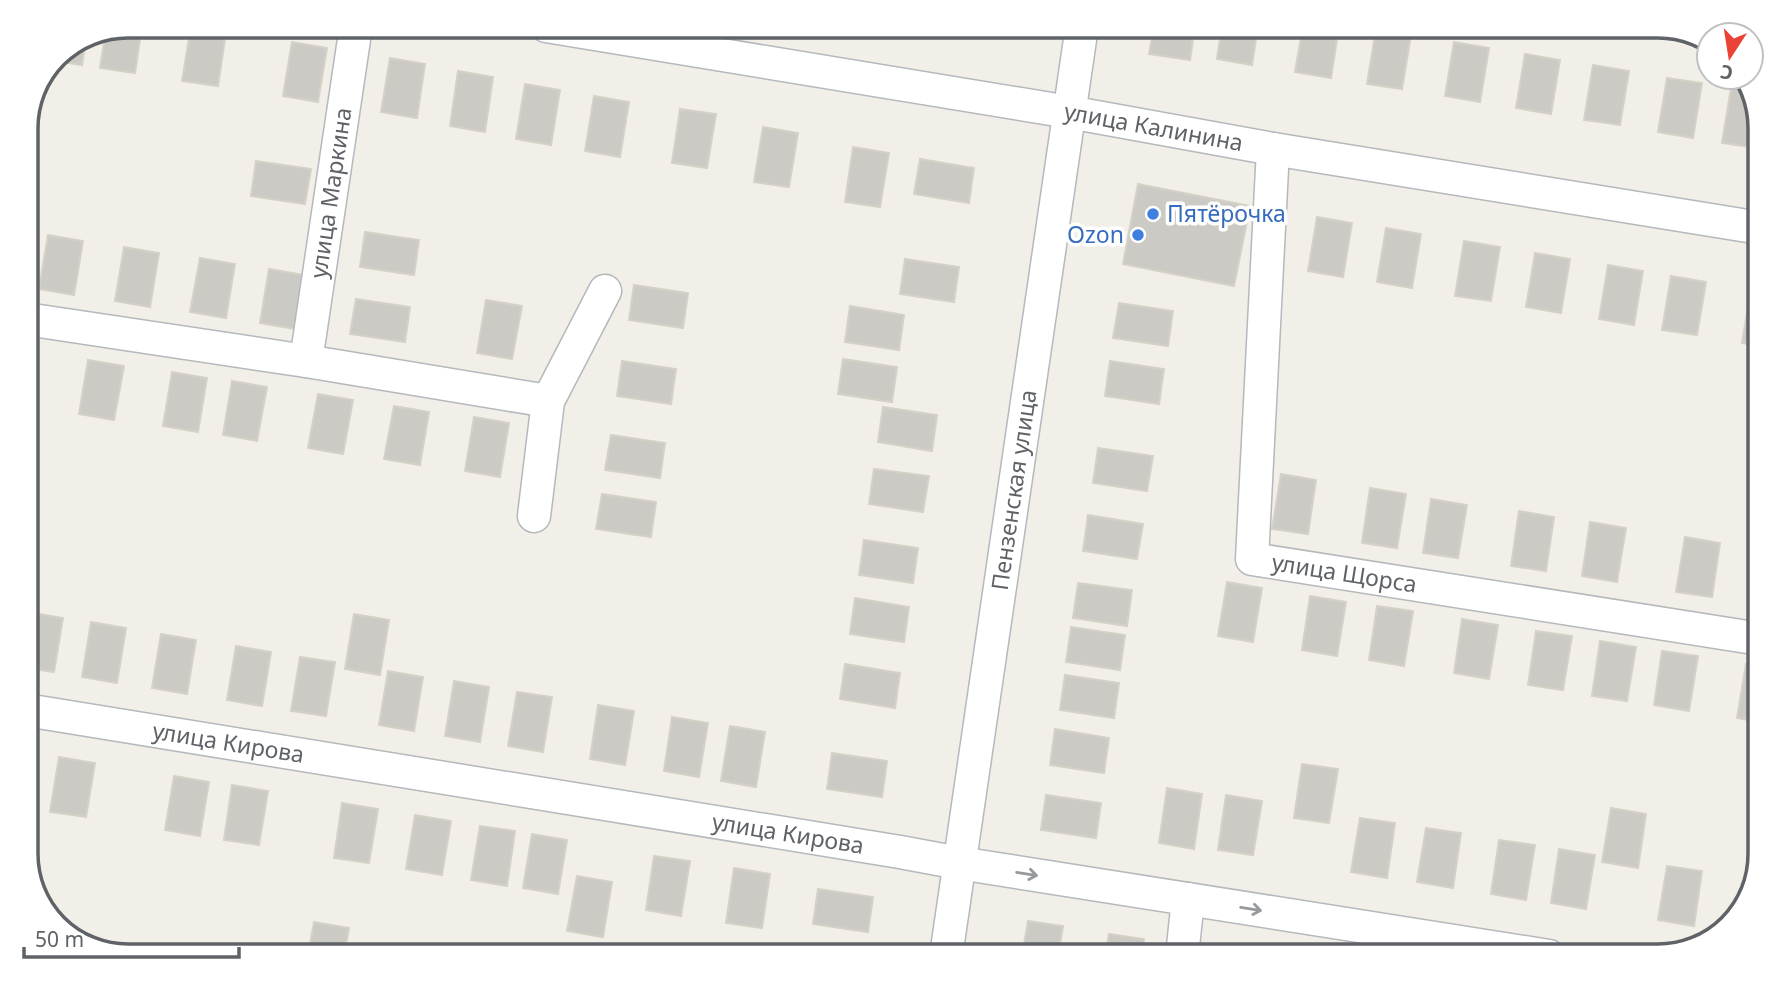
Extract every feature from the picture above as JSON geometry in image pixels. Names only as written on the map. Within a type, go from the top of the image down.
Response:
[{"type":"street","name":"улица Маркина","points":[[306,361],[354,39]]},
{"type":"street","name":"улица Калинина","points":[[624,39],[1747,226]]},
{"type":"street","name":"Пензенская улица","points":[[948,944],[1080,39]]},
{"type":"street","name":"улица Щорса","points":[[1273,149],[1252,559],[1748,637]]},
{"type":"street","points":[[534,516],[548,401],[605,291]]},
{"type":"street","points":[[39,322],[306,361],[548,401]]},
{"type":"street","name":"улица Кирова","points":[[39,712],[1473,944]]},
{"type":"street","points":[[1183,944],[1188,899]]},
{"type":"building","points":[[140,39],[135,73],[100,68],[104,42]]},
{"type":"building","points":[[189,39],[225,39],[218,86],[182,81]]},
{"type":"building","points":[[1152,39],[1193,39],[1190,60],[1149,54]]},
{"type":"building","points":[[1220,39],[1256,39],[1252,65],[1217,59]]},
{"type":"building","points":[[1301,39],[1337,39],[1331,78],[1295,72]]},
{"type":"building","points":[[1374,39],[1410,39],[1402,89],[1367,84]]},
{"type":"building","points":[[292,42],[327,48],[318,102],[283,96]]},
{"type":"building","points":[[1454,42],[1489,48],[1480,102],[1445,96]]},
{"type":"building","points":[[84,51],[82,65],[68,63]]},
{"type":"building","points":[[1525,54],[1560,60],[1551,114],[1516,108]]},
{"type":"building","points":[[390,58],[425,64],[417,118],[381,112]]},
{"type":"building","points":[[1593,65],[1629,71],[1620,125],[1584,120]]},
{"type":"building","points":[[458,71],[493,77],[485,132],[450,126]]},
{"type":"building","points":[[1667,78],[1695,82],[1695,91],[1701,91],[1693,138],[1658,132]]},
{"type":"building","points":[[525,84],[560,90],[551,145],[516,139]]},
{"type":"building","points":[[1731,91],[1739,91],[1743,100],[1747,147],[1722,143]]},
{"type":"building","points":[[594,96],[629,102],[620,157],[585,151]]},
{"type":"building","points":[[680,109],[716,114],[707,168],[672,163]]},
{"type":"building","points":[[763,127],[798,133],[789,187],[754,182]]},
{"type":"building","points":[[853,147],[889,153],[880,207],[845,202]]},
{"type":"building","points":[[920,159],[974,168],[969,203],[914,194]]},
{"type":"building","points":[[256,161],[311,169],[305,204],[251,196]]},
{"type":"building","points":[[1138,184],[1250,206],[1234,286],[1123,264]]},
{"type":"building","points":[[1317,217],[1352,223],[1343,277],[1308,271]]},
{"type":"building","points":[[1386,228],[1421,234],[1412,288],[1377,282]]},
{"type":"building","points":[[365,232],[419,240],[414,275],[360,267]]},
{"type":"building","points":[[48,235],[83,241],[74,295],[39,289]]},
{"type":"building","points":[[1464,241],[1500,247],[1491,301],[1455,296]]},
{"type":"building","points":[[124,247],[159,253],[150,307],[115,301]]},
{"type":"building","points":[[1535,253],[1570,259],[1561,313],[1526,307]]},
{"type":"building","points":[[200,258],[235,264],[226,318],[190,312]]},
{"type":"building","points":[[905,259],[959,267],[954,302],[900,294]]},
{"type":"building","points":[[1608,265],[1643,271],[1634,325],[1599,319]]},
{"type":"building","points":[[269,269],[304,275],[295,329],[260,323]]},
{"type":"building","points":[[1671,276],[1706,282],[1697,335],[1662,330]]},
{"type":"building","points":[[634,285],[688,293],[683,328],[629,320]]},
{"type":"building","points":[[356,299],[410,307],[405,342],[350,334]]},
{"type":"building","points":[[486,300],[522,306],[512,359],[477,353]]},
{"type":"building","points":[[1119,303],[1173,311],[1168,346],[1113,338]]},
{"type":"building","points":[[850,306],[904,315],[899,350],[845,342]]},
{"type":"building","points":[[1747,311],[1747,344],[1742,343]]},
{"type":"building","points":[[843,359],[897,367],[892,402],[838,394]]},
{"type":"building","points":[[88,360],[124,366],[114,420],[79,414]]},
{"type":"building","points":[[622,361],[676,369],[671,404],[617,396]]},
{"type":"building","points":[[1110,361],[1164,369],[1159,404],[1105,396]]},
{"type":"building","points":[[172,372],[207,378],[198,432],[163,426]]},
{"type":"building","points":[[232,381],[267,387],[257,441],[223,435]]},
{"type":"building","points":[[318,394],[353,400],[343,454],[308,448]]},
{"type":"building","points":[[394,406],[429,412],[420,465],[384,459]]},
{"type":"building","points":[[883,407],[937,415],[932,451],[878,442]]},
{"type":"building","points":[[474,417],[509,423],[500,477],[465,471]]},
{"type":"building","points":[[611,435],[665,443],[660,478],[605,470]]},
{"type":"building","points":[[1098,448],[1153,456],[1147,491],[1093,483]]},
{"type":"building","points":[[874,469],[929,476],[923,512],[869,504]]},
{"type":"building","points":[[1281,474],[1316,480],[1308,534],[1272,529]]},
{"type":"building","points":[[1370,488],[1406,494],[1397,548],[1362,543]]},
{"type":"building","points":[[602,494],[656,502],[651,537],[596,529]]},
{"type":"building","points":[[1431,499],[1467,505],[1458,558],[1423,553]]},
{"type":"building","points":[[1519,511],[1554,517],[1546,571],[1511,566]]},
{"type":"building","points":[[1088,515],[1143,524],[1137,559],[1083,551]]},
{"type":"building","points":[[1590,522],[1626,528],[1617,582],[1582,576]]},
{"type":"building","points":[[1685,537],[1720,543],[1712,597],[1676,592]]},
{"type":"building","points":[[864,540],[918,548],[913,583],[859,575]]},
{"type":"building","points":[[1227,582],[1262,588],[1253,642],[1218,636]]},
{"type":"building","points":[[1078,583],[1132,590],[1127,626],[1073,618]]},
{"type":"building","points":[[1310,596],[1346,602],[1337,656],[1302,650]]},
{"type":"building","points":[[855,598],[909,607],[904,642],[850,634]]},
{"type":"building","points":[[1377,606],[1413,611],[1404,666],[1369,660]]},
{"type":"building","points":[[39,614],[63,618],[54,672],[39,670]]},
{"type":"building","points":[[354,614],[389,620],[380,675],[345,669]]},
{"type":"building","points":[[1462,619],[1498,625],[1489,679],[1454,673]]},
{"type":"building","points":[[91,622],[126,628],[117,683],[82,677]]},
{"type":"building","points":[[1071,627],[1125,635],[1120,670],[1066,662]]},
{"type":"building","points":[[1536,631],[1572,636],[1563,690],[1528,685]]},
{"type":"building","points":[[161,634],[196,640],[187,694],[152,688]]},
{"type":"building","points":[[1600,641],[1636,647],[1627,701],[1592,696]]},
{"type":"building","points":[[236,646],[271,652],[262,706],[227,700]]},
{"type":"building","points":[[1662,651],[1698,656],[1689,711],[1654,705]]},
{"type":"building","points":[[300,657],[335,662],[326,716],[291,711]]},
{"type":"building","points":[[845,664],[900,673],[895,708],[840,699]]},
{"type":"building","points":[[1746,664],[1748,664],[1748,720],[1737,718]]},
{"type":"building","points":[[388,671],[423,677],[414,731],[379,725]]},
{"type":"building","points":[[1065,675],[1119,683],[1114,718],[1060,710]]},
{"type":"building","points":[[454,681],[489,687],[480,742],[445,736]]},
{"type":"building","points":[[517,692],[552,697],[543,752],[508,746]]},
{"type":"building","points":[[598,705],[634,711],[625,765],[590,759]]},
{"type":"building","points":[[672,717],[708,723],[699,777],[664,771]]},
{"type":"building","points":[[730,726],[765,732],[756,787],[721,781]]},
{"type":"building","points":[[1055,729],[1109,738],[1104,773],[1050,765]]},
{"type":"building","points":[[832,753],[887,761],[882,797],[827,789]]},
{"type":"building","points":[[59,757],[95,763],[86,817],[50,812]]},
{"type":"building","points":[[1302,764],[1338,769],[1329,823],[1294,818]]},
{"type":"building","points":[[174,776],[209,782],[200,836],[165,830]]},
{"type":"building","points":[[232,785],[268,791],[259,845],[224,840]]},
{"type":"building","points":[[1167,788],[1202,794],[1194,849],[1159,843]]},
{"type":"building","points":[[1046,795],[1101,803],[1096,838],[1041,830]]},
{"type":"building","points":[[1226,795],[1262,801],[1253,855],[1218,850]]},
{"type":"building","points":[[342,803],[378,809],[369,863],[334,858]]},
{"type":"building","points":[[1611,808],[1646,814],[1638,868],[1602,862]]},
{"type":"building","points":[[415,815],[451,821],[442,875],[406,869]]},
{"type":"building","points":[[1360,818],[1395,823],[1387,878],[1351,872]]},
{"type":"building","points":[[480,826],[515,831],[507,886],[471,880]]},
{"type":"building","points":[[1426,828],[1461,833],[1453,888],[1417,882]]},
{"type":"building","points":[[532,834],[567,840],[558,894],[523,888]]},
{"type":"building","points":[[1499,840],[1535,845],[1526,900],[1491,894]]},
{"type":"building","points":[[1559,849],[1595,855],[1586,909],[1551,903]]},
{"type":"building","points":[[654,856],[690,861],[681,916],[646,910]]},
{"type":"building","points":[[1667,866],[1702,871],[1694,926],[1658,920]]},
{"type":"building","points":[[734,868],[770,874],[762,928],[726,923]]},
{"type":"building","points":[[577,876],[612,882],[603,937],[567,931]]},
{"type":"building","points":[[818,889],[873,897],[868,932],[813,924]]},
{"type":"building","points":[[1028,921],[1063,926],[1060,944],[1024,944]]},
{"type":"building","points":[[314,922],[349,928],[346,944],[310,944]]},
{"type":"building","points":[[1109,934],[1144,939],[1143,944],[1107,944]]},
{"type":"place","name":"Пятёрочка","points":[[1153,214]]},
{"type":"place","name":"Ozon","points":[[1138,235]]}]
